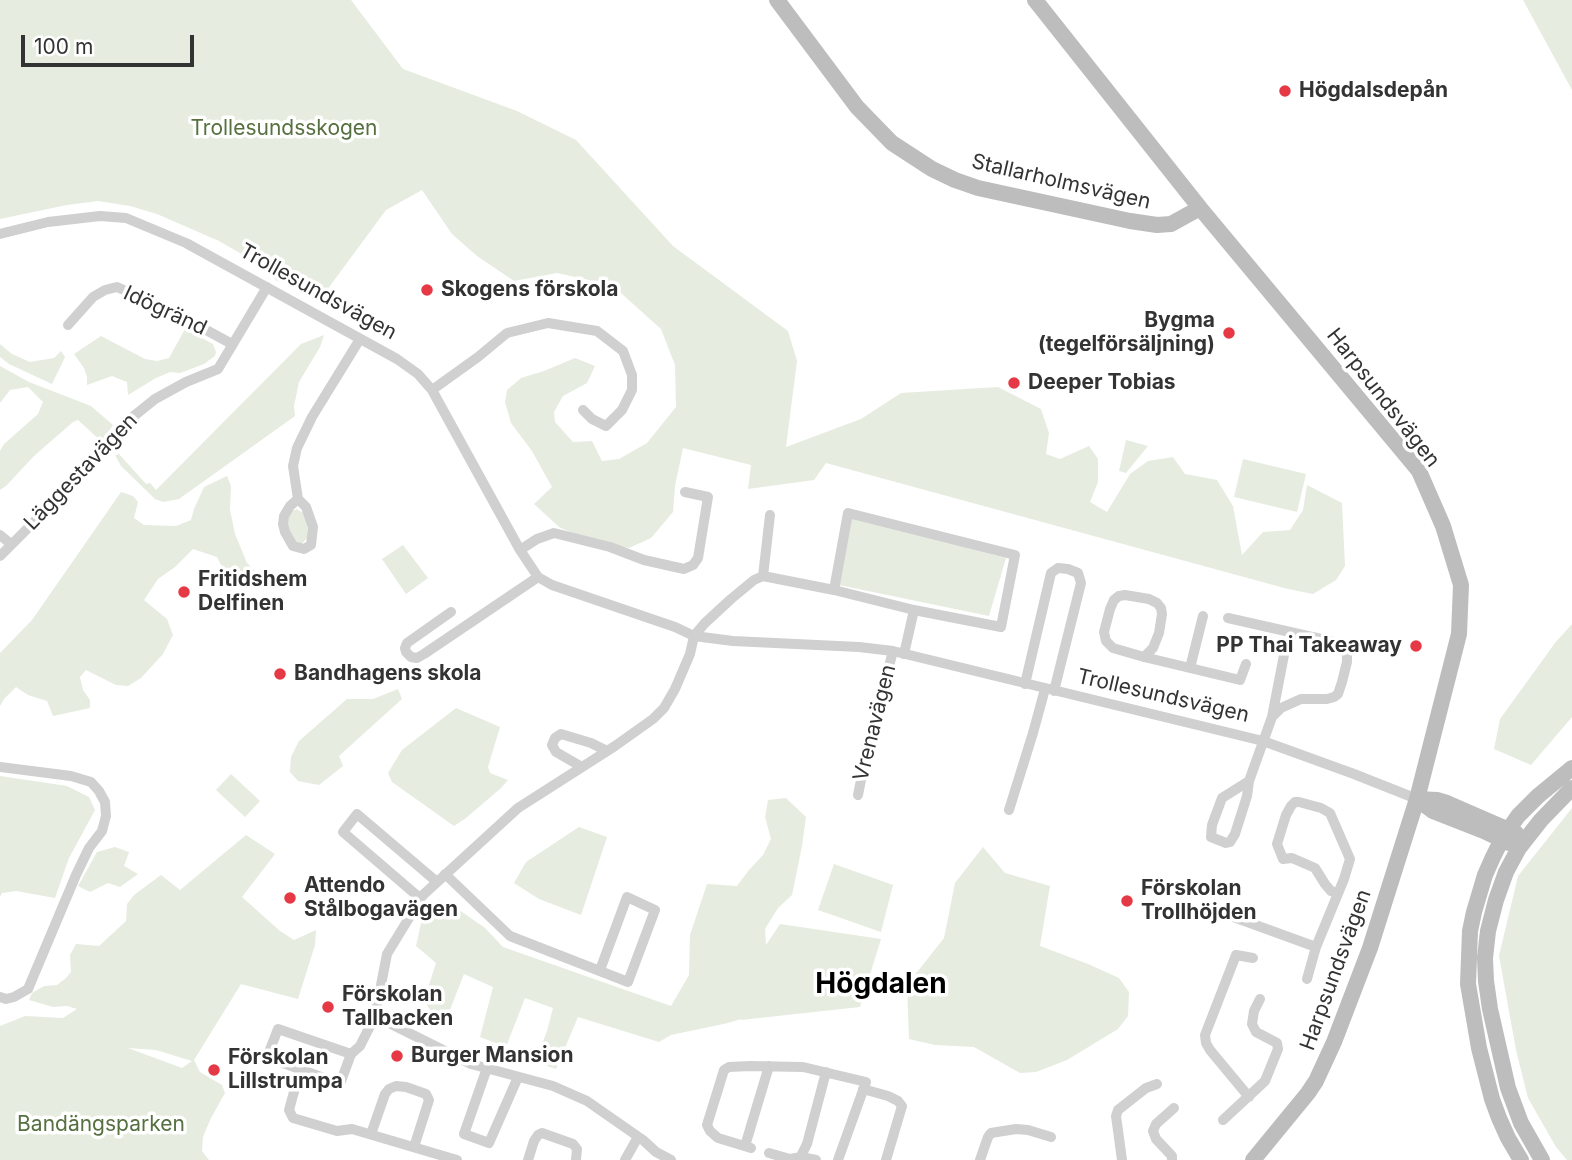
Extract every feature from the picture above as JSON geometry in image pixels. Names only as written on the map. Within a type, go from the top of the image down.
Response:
[{"type":"street","name":"Stallarholmsvägen","points":[[777,0],[857,107],[892,143],[932,169],[978,188],[1157,225],[1171,224],[1200,208]]},
{"type":"street","name":"Harpsundsvägen","points":[[1035,0],[1200,208],[1419,471],[1443,526],[1461,585],[1459,634],[1417,799],[1370,948],[1323,1068],[1308,1093],[1252,1160]]},
{"type":"street","name":"Trollesundsvägen","points":[[0,234],[48,222],[100,216],[126,218],[186,243],[397,359],[418,374],[432,390],[520,550],[538,577],[552,585],[694,636],[899,652],[1263,741],[1417,799],[1433,811],[1445,809],[1523,843]]},
{"type":"street","name":"Idögränd","points":[[68,325],[93,297],[117,287],[173,312],[232,344]]},
{"type":"street","name":"Läggestavägen","points":[[0,556],[88,468],[124,424],[155,399],[218,369],[267,287]]},
{"type":"street","points":[[432,390],[507,333],[548,323],[597,331],[623,351],[632,375],[632,390],[622,410],[606,426],[592,419],[583,410]]},
{"type":"street","points":[[298,499],[293,466],[297,448],[312,417],[360,340]]},
{"type":"street","points":[[520,550],[537,539],[554,533],[684,569],[693,565],[698,558],[708,497],[685,492]]},
{"type":"street","points":[[351,1054],[278,1030],[267,1057],[340,1084],[351,1054],[360,1046],[375,1016],[387,954],[423,895],[518,808],[653,719],[664,708],[675,689],[694,636],[731,598],[754,580],[763,576],[1001,627],[1014,555],[848,513],[834,590]]},
{"type":"street","points":[[763,576],[770,516]]},
{"type":"street","name":"Läggestavägen","points":[[0,535],[11,544]]},
{"type":"street","name":"Trollesundsvägen","points":[[1009,810],[1033,733],[1050,690],[1081,583],[1077,573],[1068,569],[1058,568],[1051,573],[1024,684]]},
{"type":"street","points":[[451,612],[407,643],[404,648],[411,657],[417,658],[424,654],[538,577]]},
{"type":"street","name":"Trollesundsvägen","points":[[1144,657],[1153,648],[1159,633],[1161,608],[1149,598],[1119,596],[1110,609],[1104,632],[1109,646],[1144,657],[1240,680],[1246,664]]},
{"type":"street","points":[[899,652],[914,610]]},
{"type":"street","name":"Trollesundsvägen","points":[[1190,668],[1203,616]]},
{"type":"street","name":"Trollesundsvägen","points":[[1228,618],[1330,641],[1346,649],[1348,657],[1335,697],[1301,699],[1281,708],[1272,717]]},
{"type":"street","name":"Vrenavägen","points":[[858,795],[862,773],[899,652]]},
{"type":"street","name":"Trollesundsvägen","points":[[1249,781],[1222,798],[1210,831],[1211,837],[1226,842],[1232,840],[1272,717],[1284,655]]},
{"type":"street","points":[[582,767],[556,752],[552,744],[555,738],[561,734],[607,751]]},
{"type":"street","points":[[0,767],[71,776],[90,782],[106,802],[106,816],[102,831],[89,848],[60,909],[28,989],[14,997],[0,997]]},
{"type":"street","points":[[1521,1160],[1508,1138],[1492,1099],[1479,1048],[1468,984],[1468,947],[1474,912],[1489,866],[1506,834],[1518,816],[1538,796],[1572,768]]},
{"type":"street","points":[[1542,1160],[1521,1123],[1508,1088],[1490,1009],[1485,958],[1493,910],[1506,873],[1523,843],[1572,788]]},
{"type":"street","name":"Harpsundsvägen","points":[[1307,979],[1316,947],[1338,893],[1350,859],[1330,813],[1295,802],[1286,815],[1277,844],[1283,859],[1292,858],[1315,868],[1331,891],[1338,893]]},
{"type":"street","points":[[421,900],[343,832],[358,814],[510,936],[628,982],[655,910],[627,897],[600,970]]},
{"type":"street","name":"Harpsundsvägen","points":[[1227,915],[1316,947]]},
{"type":"street","points":[[1249,1097],[1210,1049],[1205,1035],[1236,955],[1253,958]]},
{"type":"street","name":"Harpsundsvägen","points":[[1223,1120],[1267,1078],[1278,1049],[1277,1043],[1256,1032],[1252,1024],[1260,999]]},
{"type":"street","points":[[375,1016],[471,1064],[553,1086],[587,1101],[638,1137],[654,1156],[671,1160]]},
{"type":"street","points":[[769,1066],[748,1147],[718,1138],[710,1131],[707,1125],[721,1076],[729,1067],[769,1066],[803,1067],[826,1072],[866,1082],[838,1160]]},
{"type":"street","points":[[487,1068],[464,1134],[489,1143],[518,1077]]},
{"type":"street","points":[[300,1070],[289,1110],[293,1118],[337,1131],[352,1129],[457,1160]]},
{"type":"street","points":[[800,1158],[807,1144],[826,1072]]},
{"type":"street","points":[[1122,1160],[1115,1116],[1146,1088],[1157,1084]]},
{"type":"street","points":[[371,1134],[385,1094],[396,1086],[406,1087],[426,1094],[429,1100],[414,1147]]},
{"type":"street","points":[[863,1089],[888,1096],[902,1106],[886,1160]]},
{"type":"street","points":[[1172,1160],[1172,1156],[1156,1139],[1153,1131],[1156,1124],[1174,1108]]},
{"type":"street","points":[[980,1160],[991,1133],[1016,1129],[1051,1137]]},
{"type":"street","points":[[528,1160],[534,1141],[542,1133],[573,1144],[577,1149],[576,1160]]},
{"type":"street","points":[[625,1160],[638,1137]]},
{"type":"street","points":[[769,1153],[790,1159],[816,1160]]},
{"type":"green space","name":"Trollesundsskogen","points":[[0,0],[351,0],[403,69],[517,111],[576,140],[673,246],[788,331],[797,361],[786,447],[861,419],[901,393],[998,387],[1041,409],[1049,433],[1046,454],[1060,459],[1089,446],[1098,459],[1098,482],[1090,502],[1107,512],[1130,474],[1148,461],[1173,457],[1185,474],[1217,480],[1233,506],[1242,555],[1263,532],[1290,530],[1303,510],[1307,485],[1342,503],[1345,566],[1336,580],[1313,594],[826,463],[814,480],[748,489],[751,465],[683,448],[673,512],[651,538],[629,548],[586,540],[559,527],[534,504],[552,487],[532,451],[511,423],[505,402],[507,390],[521,378],[575,358],[595,366],[587,383],[563,396],[554,412],[555,422],[573,442],[592,441],[602,461],[619,459],[647,443],[676,407],[675,365],[661,329],[612,285],[557,273],[514,281],[477,256],[452,234],[422,190],[386,210],[324,294],[277,281],[252,260],[219,241],[157,214],[130,206],[98,201],[0,219]]},
{"type":"green space","points":[[1523,0],[1572,0],[1572,90]]},
{"type":"green space","points":[[185,329],[213,344],[215,356],[204,364],[180,373],[170,372],[156,378],[128,395],[127,382],[112,376],[87,385],[84,368],[74,354],[101,336],[145,359],[157,361],[169,358]]},
{"type":"green space","points":[[324,335],[320,347],[299,382],[294,406],[295,416],[179,499],[163,502],[155,499],[121,466],[115,455],[119,454],[146,484],[150,483],[156,490],[301,344]]},
{"type":"green space","points":[[0,344],[12,354],[30,362],[54,358],[61,351],[65,357],[52,384],[9,364],[0,357]]},
{"type":"green space","points":[[0,366],[29,382],[91,406],[113,425],[102,442],[78,420],[73,422],[0,490],[0,451],[4,444],[38,414],[43,402],[28,387],[10,390],[0,403]]},
{"type":"green space","points":[[1126,440],[1148,446],[1126,473],[1119,471]]},
{"type":"green space","points":[[1243,459],[1306,474],[1297,512],[1234,497]]},
{"type":"green space","points":[[227,476],[231,486],[230,510],[235,534],[247,563],[264,580],[260,588],[243,582],[232,583],[217,557],[193,549],[158,579],[144,600],[167,619],[173,635],[163,654],[141,678],[128,686],[116,685],[86,670],[80,677],[83,690],[90,700],[90,708],[53,716],[47,701],[28,695],[16,687],[0,706],[0,653],[32,620],[121,492],[133,496],[138,502],[134,518],[144,525],[176,526],[191,520],[204,487]]},
{"type":"green space","points":[[297,509],[308,520],[307,538],[301,545],[293,542],[287,523],[290,512]]},
{"type":"green space","points":[[850,516],[1006,558],[989,616],[839,585]]},
{"type":"green space","points":[[403,545],[428,578],[406,594],[382,559]]},
{"type":"green space","points":[[1572,624],[1572,717],[1531,765],[1494,749],[1500,719]]},
{"type":"green space","points":[[398,689],[402,699],[339,756],[343,766],[319,785],[298,781],[290,772],[291,757],[299,741],[347,699],[373,699]]},
{"type":"green space","points":[[456,708],[500,727],[488,767],[490,773],[508,780],[454,826],[392,782],[388,773],[402,750]]},
{"type":"green space","points":[[231,774],[260,801],[245,817],[216,790]]},
{"type":"green space","points":[[0,776],[67,786],[89,797],[95,810],[69,858],[55,898],[16,891],[2,893],[0,897]]},
{"type":"green space","points":[[786,798],[806,817],[792,895],[778,908],[765,929],[766,945],[780,924],[881,939],[860,1007],[741,1019],[671,1035],[659,1042],[578,1017],[556,1069],[535,1062],[553,1008],[525,998],[506,1047],[480,1037],[493,987],[464,974],[444,1025],[424,1001],[436,963],[416,946],[423,914],[439,900],[452,905],[485,928],[503,947],[671,1006],[689,975],[690,935],[707,884],[737,886],[763,855],[771,839],[765,817],[768,800]]},
{"type":"green space","points":[[1572,808],[1572,1160],[1567,1160],[1556,1147],[1528,1098],[1516,1050],[1499,956],[1518,876]]},
{"type":"green space","points":[[579,827],[607,837],[581,915],[539,899],[514,883],[526,862]]},
{"type":"green space","name":"Bandängsparken","points":[[246,835],[275,854],[242,897],[294,940],[316,930],[315,945],[298,999],[241,984],[194,1060],[200,1072],[222,1085],[225,1093],[203,1137],[202,1151],[209,1160],[0,1160],[0,1026],[25,1016],[63,1018],[77,1009],[67,1006],[53,1007],[29,1000],[32,993],[44,986],[57,985],[66,978],[71,972],[70,955],[76,944],[99,946],[126,921],[127,904],[134,895],[161,875],[180,890]],"holes":[[[128,1048],[156,1050],[192,1061],[182,1068]]]},
{"type":"green space","points":[[115,847],[129,852],[124,866],[138,874],[120,887],[108,883],[90,892],[78,886],[97,852]]},
{"type":"green space","points":[[983,847],[1005,873],[1050,886],[1040,946],[1119,978],[1129,992],[1128,1016],[1118,1029],[1067,1060],[1036,1072],[1020,1073],[974,1047],[935,1045],[909,1039],[907,985],[944,938],[955,883]]},
{"type":"green space","points":[[834,864],[893,885],[881,932],[818,910]]},
{"type":"place","name":"Högdalsdepån","points":[[1285,91]]},
{"type":"place","name":"Skogens förskola","points":[[427,290]]},
{"type":"place","name":"Bygma (tegelförsäljning)","points":[[1229,333]]},
{"type":"place","name":"Deeper Tobias","points":[[1014,383]]},
{"type":"place","name":"Fritidshem Delfinen","points":[[184,592]]},
{"type":"place","name":"PP Thai Takeaway","points":[[1416,646]]},
{"type":"place","name":"Bandhagens skola","points":[[280,674]]},
{"type":"place","name":"Attendo Stålbogavägen","points":[[290,898]]},
{"type":"place","name":"Förskolan Trollhöjden","points":[[1127,901]]},
{"type":"place","name":"Förskolan Tallbacken","points":[[328,1007]]},
{"type":"place","name":"Burger Mansion","points":[[397,1056]]},
{"type":"place","name":"Förskolan Lillstrumpa","points":[[214,1070]]},
{"type":"district","name":"Högdalen","points":[[881,985]]}]
